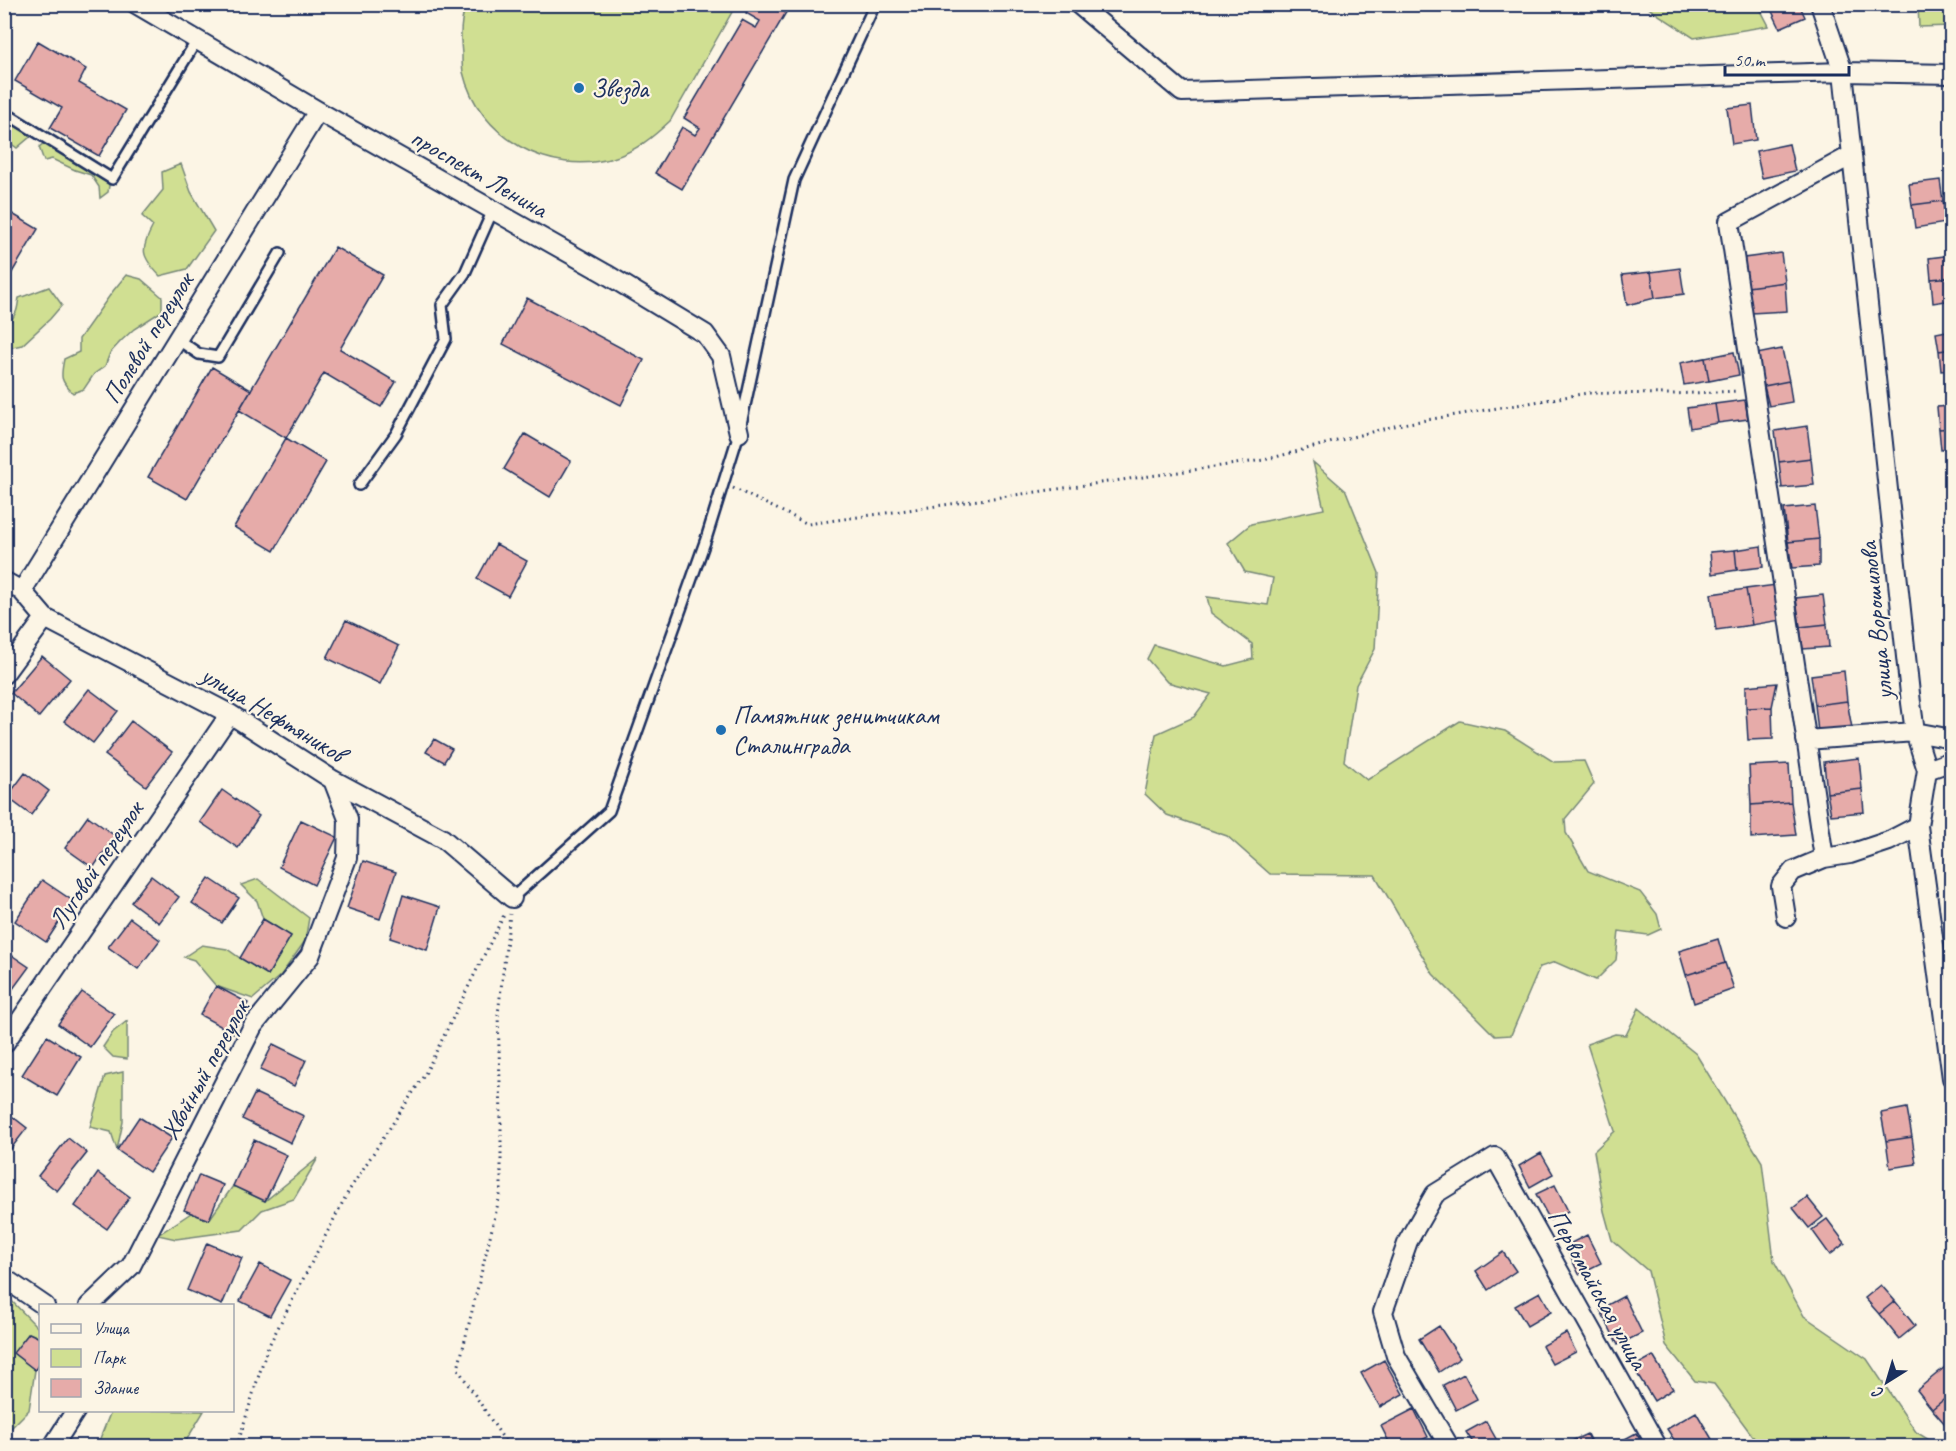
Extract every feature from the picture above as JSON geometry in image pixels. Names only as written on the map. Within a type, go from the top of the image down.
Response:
[{"type":"street","name":"проспект Ленина","points":[[136,4],[705,334],[721,356],[739,433]]},
{"type":"street","points":[[1078,4],[1182,92],[1843,72],[1952,74]]},
{"type":"street","name":"улица Ворошилова","points":[[1820,4],[1843,72],[1915,732],[1927,770],[1918,826],[1952,1078]]},
{"type":"street","name":"Полевой переулок","points":[[22,591],[318,111]]},
{"type":"street","points":[[1824,858],[1729,222],[1852,155]]},
{"type":"street","name":"улица Нефтяников","points":[[4,581],[22,591],[45,618],[230,714],[333,780],[443,839],[512,898]]},
{"type":"street","points":[[4,674],[45,618]]},
{"type":"street","name":"Луговой переулок","points":[[4,1044],[230,714]]},
{"type":"street","points":[[1806,740],[1915,732],[1952,739]]},
{"type":"street","points":[[1927,770],[1952,761]]},
{"type":"street","name":"Хвойный переулок","points":[[90,1304],[131,1266],[253,1026],[310,956],[347,858],[348,819],[333,780]]},
{"type":"street","points":[[1786,917],[1781,886],[1793,871],[1824,858],[1850,854],[1889,841],[1918,826]]},
{"type":"street","name":"Первомайская улица","points":[[1449,1446],[1395,1356],[1383,1312],[1408,1241],[1435,1194],[1495,1157],[1657,1446]]},
{"type":"street","points":[[4,1278],[43,1304]]},
{"type":"street","points":[[53,1446],[75,1412]]},
{"type":"lane","points":[[512,898],[609,811],[706,539],[739,433],[794,180],[875,4]]},
{"type":"lane","points":[[4,112],[112,179],[197,40]]},
{"type":"lane","points":[[359,485],[396,434],[446,339],[442,305],[465,273],[493,210]]},
{"type":"lane","points":[[177,339],[199,354],[218,357],[280,253]]},
{"type":"path","points":[[723,483],[808,524],[1264,460],[1402,424],[1588,393],[1754,391]]},
{"type":"path","points":[[237,1446],[267,1349],[348,1192],[425,1074],[512,898]]},
{"type":"path","points":[[508,1446],[458,1369],[501,1191],[498,1014],[512,898]]},
{"type":"green space","name":"Звезда","points":[[466,4],[736,5],[670,121],[651,138],[629,152],[613,158],[589,162],[565,162],[542,156],[520,146],[500,133],[484,116],[471,95],[463,70],[461,29]]},
{"type":"green space","points":[[1646,5],[1758,5],[1769,26],[1694,38]]},
{"type":"green space","points":[[1918,5],[1950,5],[1951,26],[1919,27]]},
{"type":"green space","points":[[4,102],[21,118],[30,137],[17,148],[5,139]]},
{"type":"green space","points":[[53,136],[111,173],[108,192],[100,198],[99,187],[91,175],[52,159],[44,161],[39,147]]},
{"type":"green space","points":[[181,164],[191,192],[214,231],[187,269],[160,276],[149,263],[144,252],[153,226],[142,216],[163,190],[162,172]]},
{"type":"green space","points":[[126,275],[141,279],[162,297],[162,311],[134,329],[110,353],[105,366],[94,374],[84,389],[73,393],[62,378],[64,359],[79,352],[79,339]]},
{"type":"green space","points":[[49,287],[62,305],[22,345],[8,348],[5,332],[17,310],[19,298]]},
{"type":"green space","points":[[1313,462],[1346,491],[1379,573],[1375,649],[1356,685],[1344,761],[1367,780],[1460,721],[1505,731],[1554,762],[1584,761],[1594,784],[1565,819],[1566,833],[1588,871],[1640,892],[1657,914],[1661,929],[1648,935],[1619,931],[1616,960],[1596,980],[1555,962],[1540,967],[1511,1035],[1495,1036],[1433,974],[1375,875],[1270,874],[1227,836],[1167,815],[1145,794],[1156,734],[1194,717],[1211,694],[1167,682],[1147,659],[1154,645],[1226,666],[1253,659],[1252,644],[1211,613],[1207,597],[1268,605],[1273,578],[1245,572],[1228,543],[1251,524],[1324,509]]},
{"type":"green space","points":[[258,879],[309,918],[305,941],[281,975],[253,999],[216,986],[194,960],[184,957],[202,945],[227,949],[268,975],[291,936],[263,919],[257,901],[241,885]]},
{"type":"green space","points":[[1639,1008],[1696,1054],[1762,1162],[1774,1261],[1804,1316],[1867,1359],[1916,1432],[1939,1446],[1760,1446],[1714,1384],[1695,1381],[1666,1345],[1648,1271],[1612,1240],[1604,1211],[1594,1151],[1615,1131],[1587,1044],[1615,1034],[1626,1035]]},
{"type":"green space","points":[[127,1021],[127,1059],[113,1057],[103,1047],[113,1032]]},
{"type":"green space","points":[[123,1072],[123,1122],[117,1150],[111,1132],[90,1127],[105,1076]]},
{"type":"green space","points":[[318,1158],[294,1199],[262,1210],[242,1230],[176,1239],[158,1235],[191,1213],[209,1220],[233,1186],[265,1201]]},
{"type":"green space","points":[[4,1293],[39,1329],[39,1338],[29,1333],[14,1353],[35,1370],[29,1410],[6,1433],[4,1432]]},
{"type":"green space","points":[[110,1412],[203,1412],[183,1446],[97,1446]]},
{"type":"building","points":[[751,4],[791,4],[682,189],[655,173],[682,127],[695,135],[700,128],[684,118],[742,20],[756,28],[760,21],[746,13]]},
{"type":"building","points":[[1799,4],[1805,17],[1780,28],[1769,5]]},
{"type":"building","points":[[38,41],[86,69],[79,83],[126,110],[99,156],[50,128],[62,108],[15,81]]},
{"type":"building","points":[[1752,105],[1756,140],[1732,144],[1727,108]]},
{"type":"building","points":[[1789,144],[1795,171],[1762,178],[1756,151]]},
{"type":"building","points":[[1940,180],[1943,201],[1912,205],[1909,184]]},
{"type":"building","points":[[1943,201],[1946,223],[1915,228],[1912,205]]},
{"type":"building","points":[[4,209],[38,229],[4,286]]},
{"type":"building","points":[[335,247],[383,275],[340,349],[396,382],[381,407],[324,373],[286,438],[239,410]]},
{"type":"building","points":[[1781,253],[1785,282],[1748,287],[1744,258]]},
{"type":"building","points":[[1952,255],[1952,277],[1931,279],[1929,258]]},
{"type":"building","points":[[1680,268],[1684,294],[1655,298],[1651,272]]},
{"type":"building","points":[[1651,272],[1655,298],[1627,305],[1622,275]]},
{"type":"building","points":[[1952,277],[1952,300],[1933,303],[1931,279]]},
{"type":"building","points":[[1785,282],[1787,311],[1751,313],[1748,287]]},
{"type":"building","points":[[527,298],[644,360],[621,405],[503,344]]},
{"type":"building","points":[[1952,330],[1952,349],[1939,351],[1936,333]]},
{"type":"building","points":[[1782,349],[1789,381],[1764,386],[1757,354]]},
{"type":"building","points":[[1952,349],[1952,370],[1941,371],[1939,351]]},
{"type":"building","points":[[1734,352],[1739,375],[1709,381],[1705,358]]},
{"type":"building","points":[[1705,358],[1709,381],[1684,385],[1680,363]]},
{"type":"building","points":[[212,367],[251,390],[187,499],[148,477]]},
{"type":"building","points":[[1789,381],[1792,402],[1769,406],[1764,386]]},
{"type":"building","points":[[1745,400],[1748,419],[1718,423],[1715,404]]},
{"type":"building","points":[[1715,404],[1718,423],[1690,428],[1687,408]]},
{"type":"building","points":[[1952,406],[1952,428],[1939,429],[1937,407]]},
{"type":"building","points":[[1807,426],[1811,458],[1779,462],[1775,431]]},
{"type":"building","points":[[1952,428],[1952,449],[1941,450],[1939,429]]},
{"type":"building","points":[[525,434],[571,461],[550,497],[504,469]]},
{"type":"building","points":[[286,438],[326,462],[274,551],[234,527]]},
{"type":"building","points":[[1811,458],[1814,485],[1782,488],[1779,462]]},
{"type":"building","points":[[1815,506],[1819,539],[1788,542],[1784,509]]},
{"type":"building","points":[[1819,539],[1819,566],[1792,568],[1788,542]]},
{"type":"building","points":[[496,544],[527,561],[508,596],[477,579]]},
{"type":"building","points":[[1761,546],[1763,567],[1737,570],[1735,550]]},
{"type":"building","points":[[1735,550],[1737,570],[1712,574],[1710,552]]},
{"type":"building","points":[[1776,585],[1781,620],[1752,625],[1746,589]]},
{"type":"building","points":[[1746,589],[1752,625],[1716,630],[1711,594]]},
{"type":"building","points":[[1823,595],[1827,624],[1800,627],[1796,598]]},
{"type":"building","points":[[346,620],[399,646],[380,684],[327,658]]},
{"type":"building","points":[[1827,624],[1829,647],[1803,649],[1800,627]]},
{"type":"building","points":[[42,656],[70,679],[39,717],[11,693]]},
{"type":"building","points":[[1844,671],[1847,701],[1815,705],[1811,675]]},
{"type":"building","points":[[1777,683],[1772,707],[1746,708],[1746,686]]},
{"type":"building","points":[[89,689],[118,711],[93,743],[64,721]]},
{"type":"building","points":[[1847,701],[1852,728],[1818,732],[1815,705]]},
{"type":"building","points":[[1772,707],[1773,739],[1748,740],[1746,708]]},
{"type":"building","points":[[131,721],[172,752],[146,786],[105,755]]},
{"type":"building","points":[[434,739],[452,749],[444,762],[426,752]]},
{"type":"building","points":[[1859,758],[1862,789],[1827,793],[1824,762]]},
{"type":"building","points":[[1789,764],[1791,802],[1751,805],[1749,766]]},
{"type":"building","points":[[25,773],[49,791],[31,815],[7,797]]},
{"type":"building","points":[[1862,789],[1864,812],[1831,815],[1827,793]]},
{"type":"building","points":[[222,790],[259,816],[238,848],[200,822]]},
{"type":"building","points":[[1791,802],[1796,835],[1751,838],[1751,805]]},
{"type":"building","points":[[88,816],[115,836],[93,868],[65,848]]},
{"type":"building","points":[[301,820],[337,837],[314,885],[279,867]]},
{"type":"building","points":[[363,861],[396,872],[380,919],[347,908]]},
{"type":"building","points":[[151,876],[179,897],[159,923],[131,902]]},
{"type":"building","points":[[209,878],[239,898],[222,923],[192,903]]},
{"type":"building","points":[[42,880],[73,901],[46,942],[15,921]]},
{"type":"building","points":[[403,895],[440,907],[427,950],[390,938]]},
{"type":"building","points":[[130,918],[160,940],[138,969],[108,947]]},
{"type":"building","points":[[263,919],[291,936],[268,975],[240,958]]},
{"type":"building","points":[[1718,939],[1725,963],[1686,975],[1679,951]]},
{"type":"building","points":[[4,950],[29,967],[4,1001]]},
{"type":"building","points":[[1725,963],[1734,989],[1694,1003],[1686,975]]},
{"type":"building","points":[[216,986],[248,1003],[233,1033],[200,1015]]},
{"type":"building","points":[[82,992],[114,1014],[90,1047],[58,1024]]},
{"type":"building","points":[[47,1036],[81,1057],[57,1096],[22,1075]]},
{"type":"building","points":[[273,1044],[306,1060],[294,1086],[260,1070]]},
{"type":"building","points":[[255,1093],[304,1116],[291,1143],[242,1119]]},
{"type":"building","points":[[1907,1108],[1912,1137],[1886,1141],[1881,1113]]},
{"type":"building","points":[[4,1110],[27,1128],[6,1155],[4,1154]]},
{"type":"building","points":[[139,1117],[172,1138],[149,1172],[117,1150]]},
{"type":"building","points":[[1912,1137],[1916,1164],[1890,1168],[1886,1141]]},
{"type":"building","points":[[68,1138],[87,1153],[57,1191],[38,1176]]},
{"type":"building","points":[[254,1140],[287,1155],[265,1201],[233,1186]]},
{"type":"building","points":[[1541,1153],[1553,1174],[1530,1187],[1519,1166]]},
{"type":"building","points":[[98,1173],[130,1197],[107,1229],[75,1206]]},
{"type":"building","points":[[199,1175],[223,1185],[209,1220],[184,1210]]},
{"type":"building","points":[[1555,1185],[1568,1211],[1550,1220],[1536,1194]]},
{"type":"building","points":[[1807,1197],[1823,1217],[1809,1228],[1793,1208]]},
{"type":"building","points":[[1827,1219],[1845,1243],[1830,1255],[1812,1230]]},
{"type":"building","points":[[1587,1235],[1601,1263],[1579,1274],[1565,1246]]},
{"type":"building","points":[[207,1243],[242,1258],[222,1304],[187,1290]]},
{"type":"building","points":[[1503,1252],[1516,1271],[1488,1290],[1476,1271]]},
{"type":"building","points":[[260,1264],[290,1280],[270,1316],[240,1301]]},
{"type":"building","points":[[1881,1285],[1895,1301],[1879,1314],[1865,1298]]},
{"type":"building","points":[[1540,1292],[1551,1312],[1527,1326],[1515,1306]]},
{"type":"building","points":[[1624,1296],[1642,1333],[1618,1345],[1600,1309]]},
{"type":"building","points":[[1895,1301],[1915,1326],[1899,1339],[1879,1314]]},
{"type":"building","points":[[1439,1326],[1460,1358],[1439,1372],[1419,1339]]},
{"type":"building","points":[[29,1333],[39,1338],[39,1364],[35,1370],[13,1353]]},
{"type":"building","points":[[1566,1333],[1576,1352],[1552,1364],[1542,1346]]},
{"type":"building","points":[[1653,1356],[1673,1389],[1654,1401],[1633,1367]]},
{"type":"building","points":[[1384,1360],[1403,1394],[1380,1407],[1361,1373]]},
{"type":"building","points":[[1945,1367],[1952,1375],[1952,1393],[1932,1409],[1917,1390]]},
{"type":"building","points":[[1464,1374],[1477,1399],[1456,1410],[1443,1385]]},
{"type":"building","points":[[1952,1393],[1952,1432],[1932,1409]]},
{"type":"building","points":[[1414,1409],[1428,1437],[1410,1446],[1391,1446],[1381,1426]]},
{"type":"building","points":[[1696,1412],[1716,1446],[1678,1446],[1667,1429]]},
{"type":"building","points":[[1486,1421],[1500,1446],[1475,1446],[1466,1432]]},
{"type":"building","points":[[1636,1433],[1644,1446],[1612,1446]]},
{"type":"building","points":[[1587,1434],[1593,1446],[1561,1446]]},
{"type":"place","name":"Звезда","points":[[579,88]]},
{"type":"place","name":"Памятник зенитчикам Сталинграда","points":[[721,730]]}]
